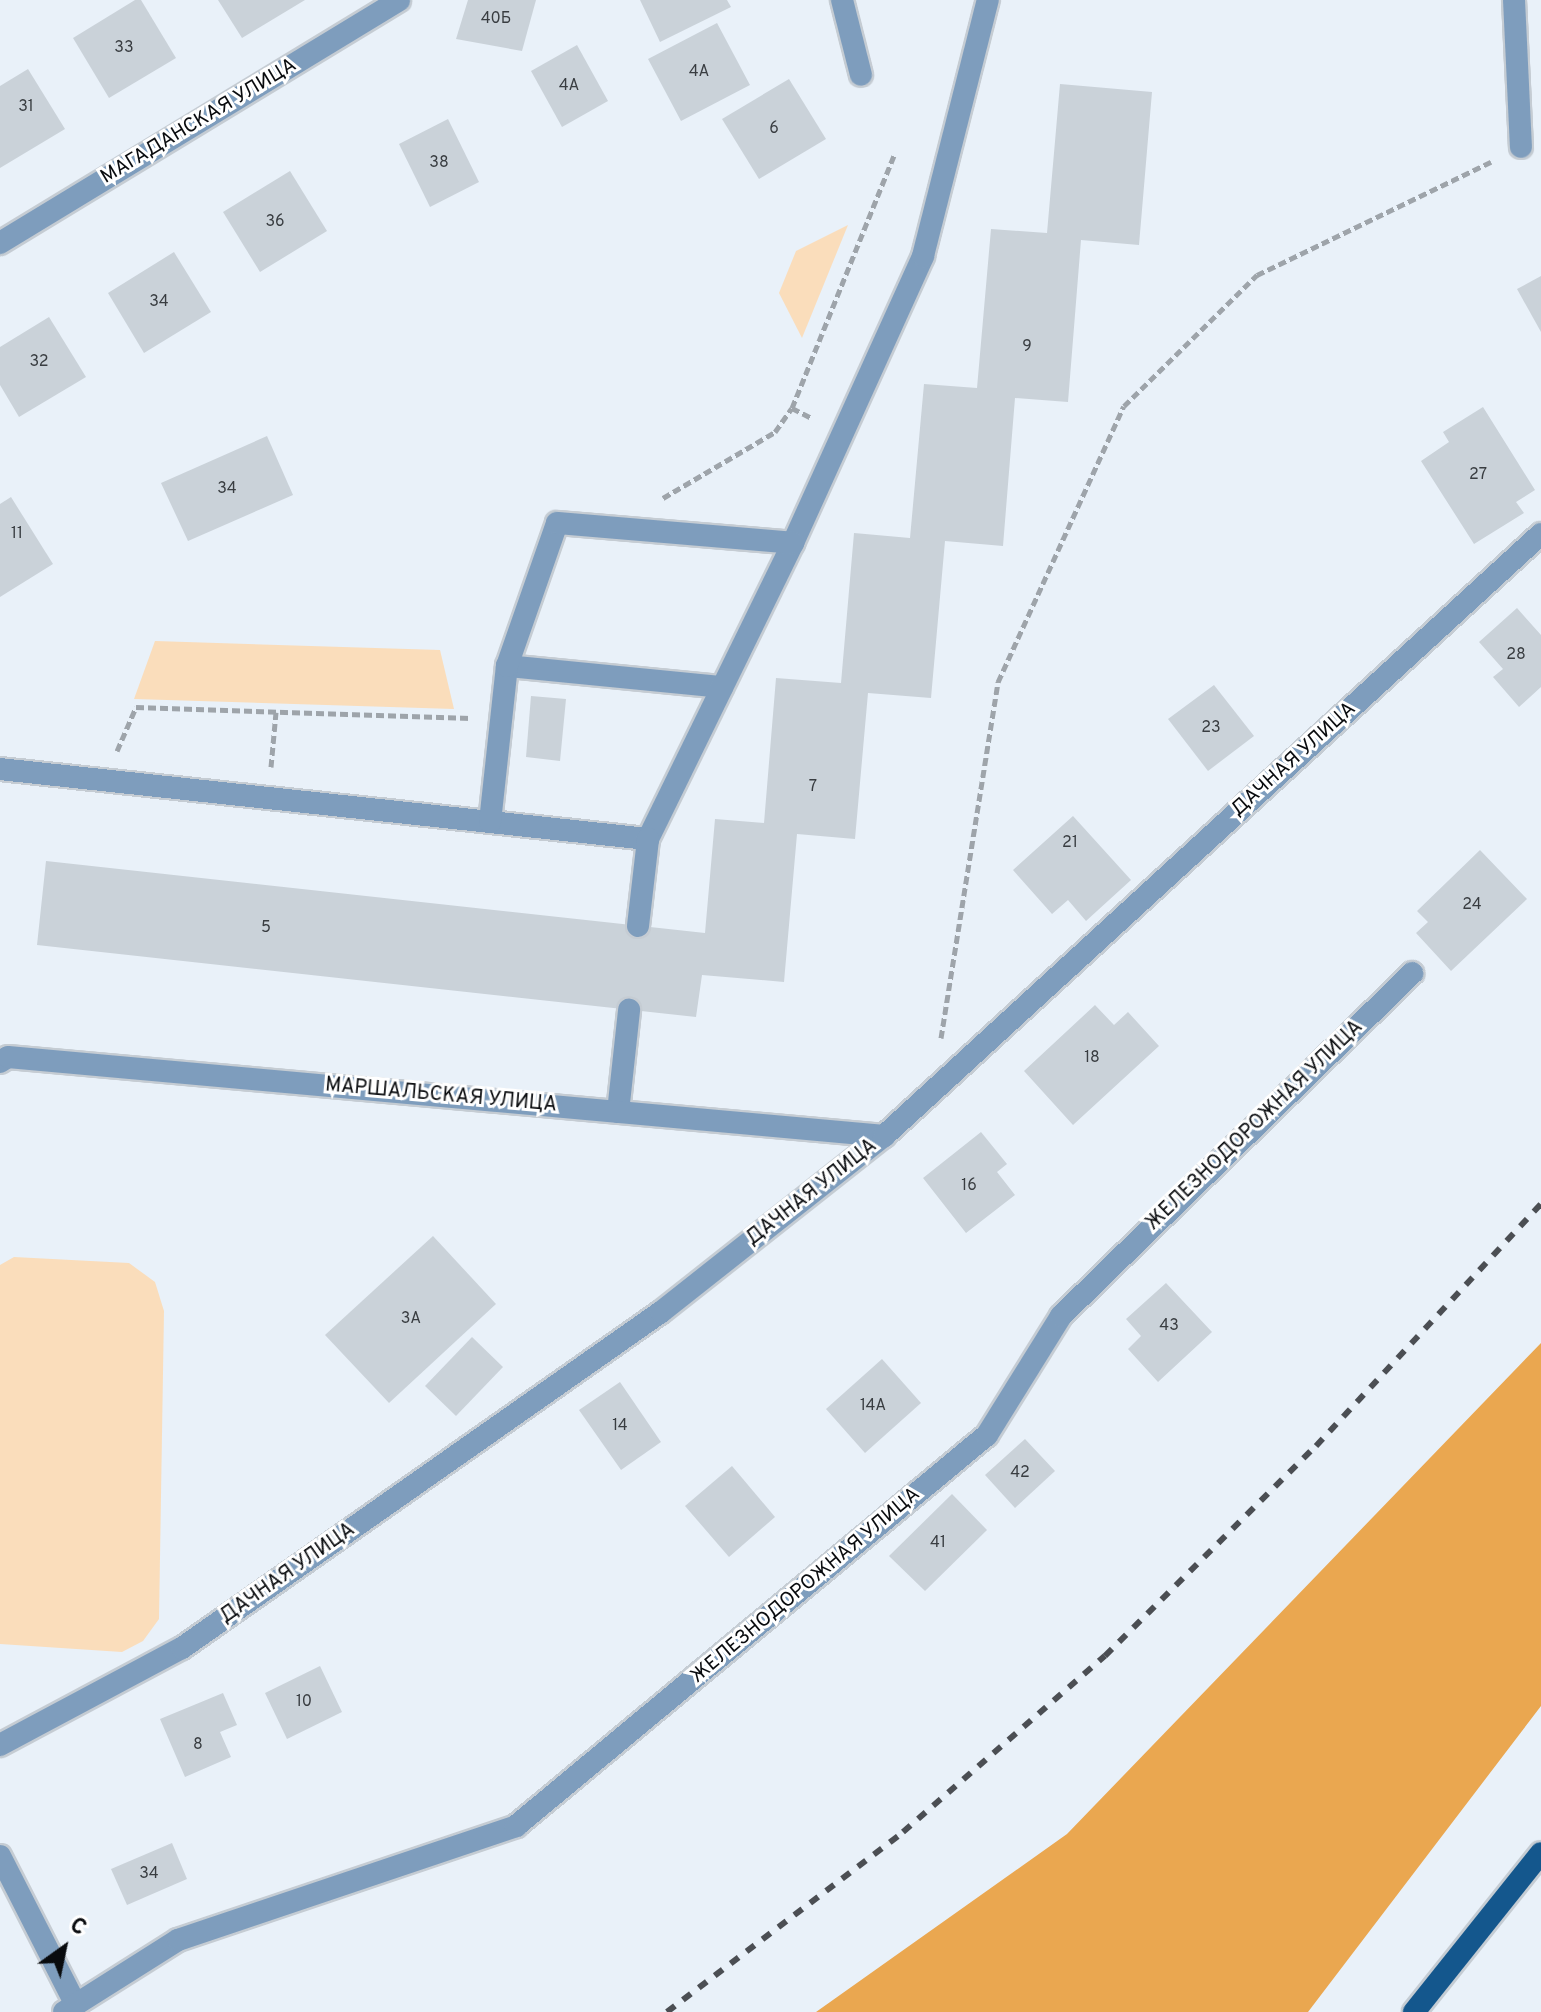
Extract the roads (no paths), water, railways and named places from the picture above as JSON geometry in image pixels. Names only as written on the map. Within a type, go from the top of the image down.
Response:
[{"type":"main road","points":[[1414,2012],[1541,1853]]},
{"type":"street","name":"МАГАДАНСКАЯ УЛИЦА","points":[[0,243],[399,0]]},
{"type":"street","points":[[842,0],[861,75]]},
{"type":"street","points":[[638,926],[648,839],[793,543],[923,256],[988,0]]},
{"type":"street","points":[[1514,0],[1521,147]]},
{"type":"street","points":[[490,822],[507,666],[557,523],[793,543]]},
{"type":"street","name":"ДАЧНАЯ УЛИЦА","points":[[0,1745],[182,1648],[661,1312],[884,1136],[1541,534]]},
{"type":"street","points":[[507,666],[722,687]]},
{"type":"street","points":[[0,769],[648,839]]},
{"type":"street","name":"ЖЕЛЕЗНОДОРОЖНАЯ УЛИЦА","points":[[70,2008],[178,1940],[516,1826],[987,1435],[1061,1316],[1412,973]]},
{"type":"street","points":[[618,1112],[629,1010]]},
{"type":"street","name":"МАРШАЛЬСКАЯ УЛИЦА","points":[[3,1053],[884,1136]]},
{"type":"street","points":[[0,1856],[70,2008]]},
{"type":"railway","points":[[667,2012],[903,1832],[1105,1656],[1316,1446],[1541,1204]]}]
